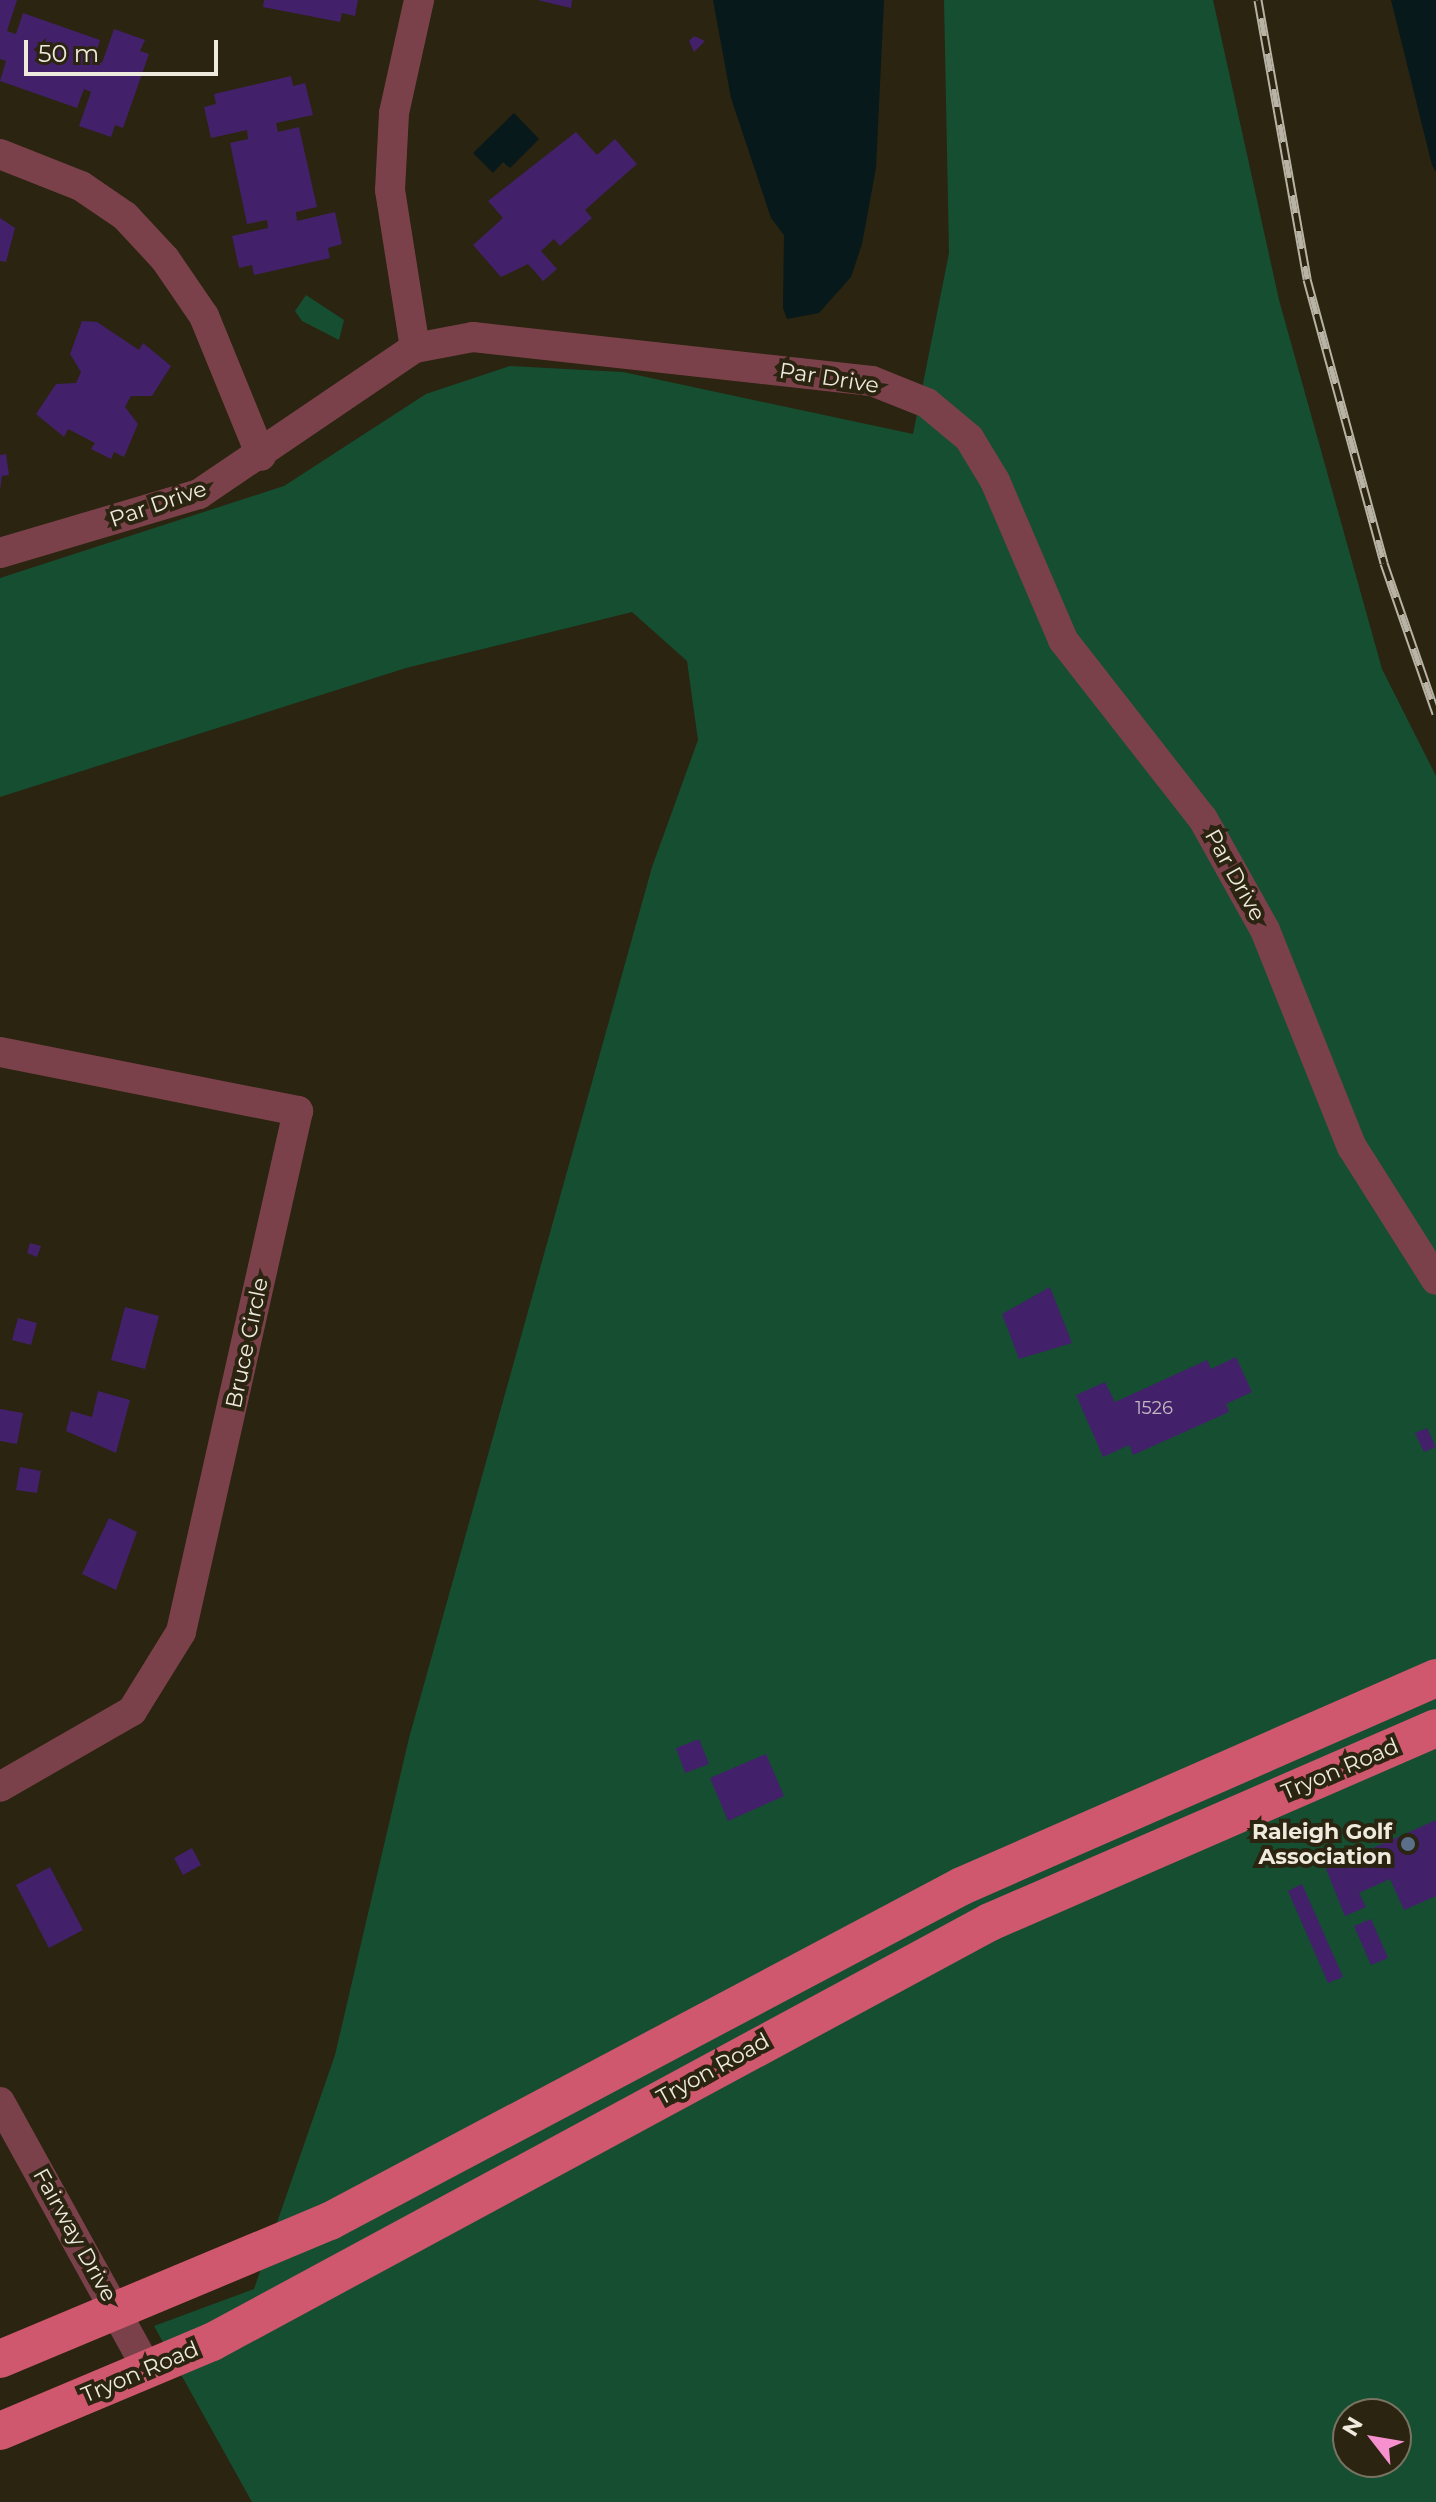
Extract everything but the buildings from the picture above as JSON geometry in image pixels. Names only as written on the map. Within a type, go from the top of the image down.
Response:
[{"type":"main road","name":"Tryon Road","points":[[0,2359],[403,2185],[962,1886],[1436,1678]]},
{"type":"main road","name":"Tryon Road","points":[[0,2431],[148,2370],[321,2284],[990,1922],[1436,1728]]},
{"type":"street","points":[[415,348],[390,190],[394,113],[419,0]]},
{"type":"street","points":[[0,154],[81,186],[125,216],[165,259],[204,316],[261,456]]},
{"type":"street","name":"Par Drive","points":[[0,553],[199,494],[261,456],[415,348],[473,337],[872,381],[927,403],[969,438],[995,481],[1063,640],[1203,819],[1250,902],[1352,1147],[1436,1280]]},
{"type":"street","name":"Bruce Circle","points":[[0,1052],[298,1111],[181,1632],[132,1711],[0,1787]]},
{"type":"street","name":"Fairway Drive","points":[[0,2102],[148,2370]]},
{"type":"green space","name":"Raleigh Golf Association","points":[[944,0],[1213,0],[1279,300],[1382,669],[1436,776],[1436,2502],[252,2502],[154,2326],[254,2289],[335,2055],[409,1738],[652,867],[698,740],[687,661],[632,612],[406,668],[0,797],[0,578],[284,486],[426,394],[510,366],[623,372],[913,434],[949,253]]},
{"type":"green space","points":[[306,295],[344,320],[339,340],[302,321],[295,311]]},
{"type":"shaded area","points":[[713,0],[884,0],[876,168],[862,244],[851,277],[819,313],[787,319],[783,308],[784,235],[771,218],[731,98]]},
{"type":"shaded area","points":[[1391,0],[1436,0],[1436,172],[1432,165]]},
{"type":"shaded area","points":[[514,113],[539,139],[510,168],[503,162],[493,173],[473,153]]},
{"type":"railway","points":[[1258,0],[1307,279],[1384,563],[1436,713]]},
{"type":"place","name":"Raleigh Golf Association","points":[[1408,1844]]}]
